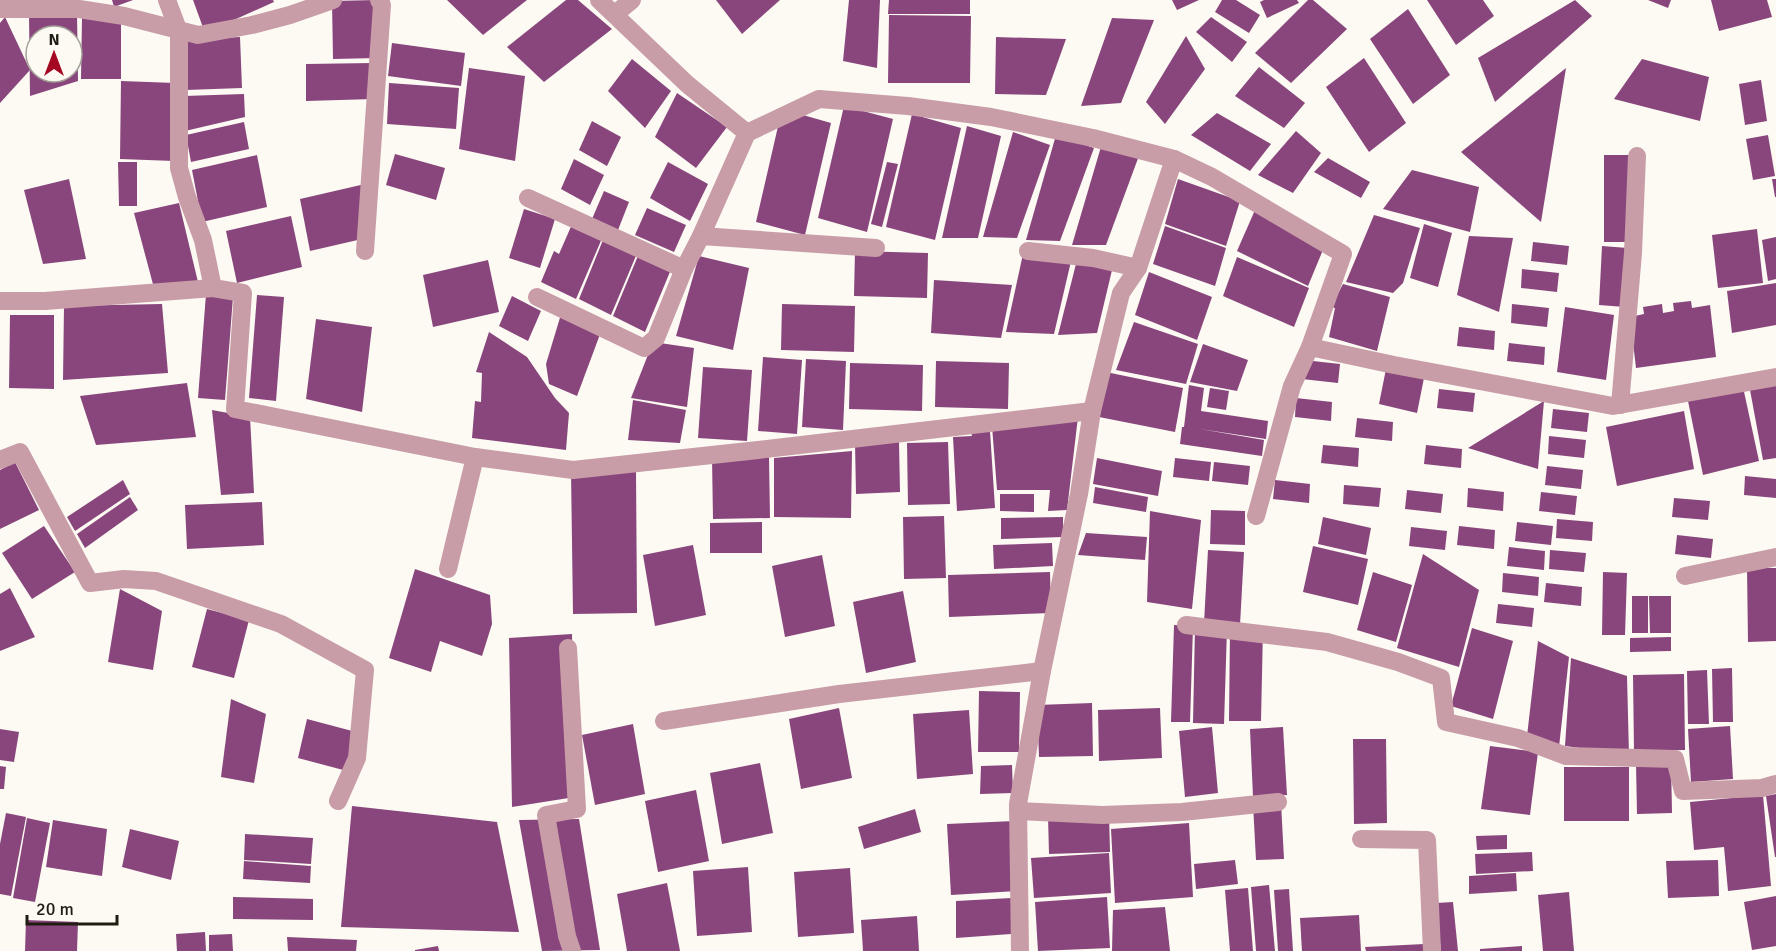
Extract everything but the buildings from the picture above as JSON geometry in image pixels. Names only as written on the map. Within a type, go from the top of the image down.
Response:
[{"type":"street","points":[[167,0],[178,30],[179,168],[203,240],[213,288]]},
{"type":"street","points":[[0,9],[79,9],[124,16],[198,35],[252,25],[333,0]]},
{"type":"street","points":[[365,250],[382,5],[378,0]]},
{"type":"street","points":[[599,0],[687,84],[747,133]]},
{"type":"street","points":[[615,14],[632,0]]},
{"type":"street","points":[[537,297],[644,348],[656,338],[684,269],[747,133],[819,99],[908,106],[991,117],[1093,138],[1174,159],[1212,177],[1343,254],[1310,347],[1292,386],[1256,516]]},
{"type":"street","points":[[1620,405],[1633,253],[1637,156]]},
{"type":"street","points":[[1020,951],[1018,811],[1042,671],[1079,494],[1092,411],[1120,293],[1138,268],[1174,159]]},
{"type":"street","points":[[528,198],[684,269]]},
{"type":"street","points":[[701,236],[876,248]]},
{"type":"street","points":[[1028,251],[1093,258],[1138,268]]},
{"type":"street","points":[[0,301],[45,301],[213,288],[243,293],[235,409],[475,457],[573,470],[1092,411]]},
{"type":"street","points":[[1310,347],[1613,406],[1776,377]]},
{"type":"street","points":[[0,460],[20,452],[90,583],[124,579],[156,581],[281,624],[365,670],[357,758],[338,801]]},
{"type":"street","points":[[448,569],[475,457]]},
{"type":"street","points":[[1685,576],[1776,557]]},
{"type":"street","points":[[1186,625],[1327,642],[1398,662],[1440,678],[1446,722],[1518,738],[1566,756],[1675,759],[1683,791],[1762,788],[1776,784]]},
{"type":"street","points":[[568,648],[577,809],[546,815],[565,925],[572,951]]},
{"type":"street","points":[[664,721],[838,694],[1042,671]]},
{"type":"street","points":[[1018,811],[1102,815],[1182,812],[1278,802]]},
{"type":"street","points":[[1361,838],[1427,840],[1432,951]]}]
